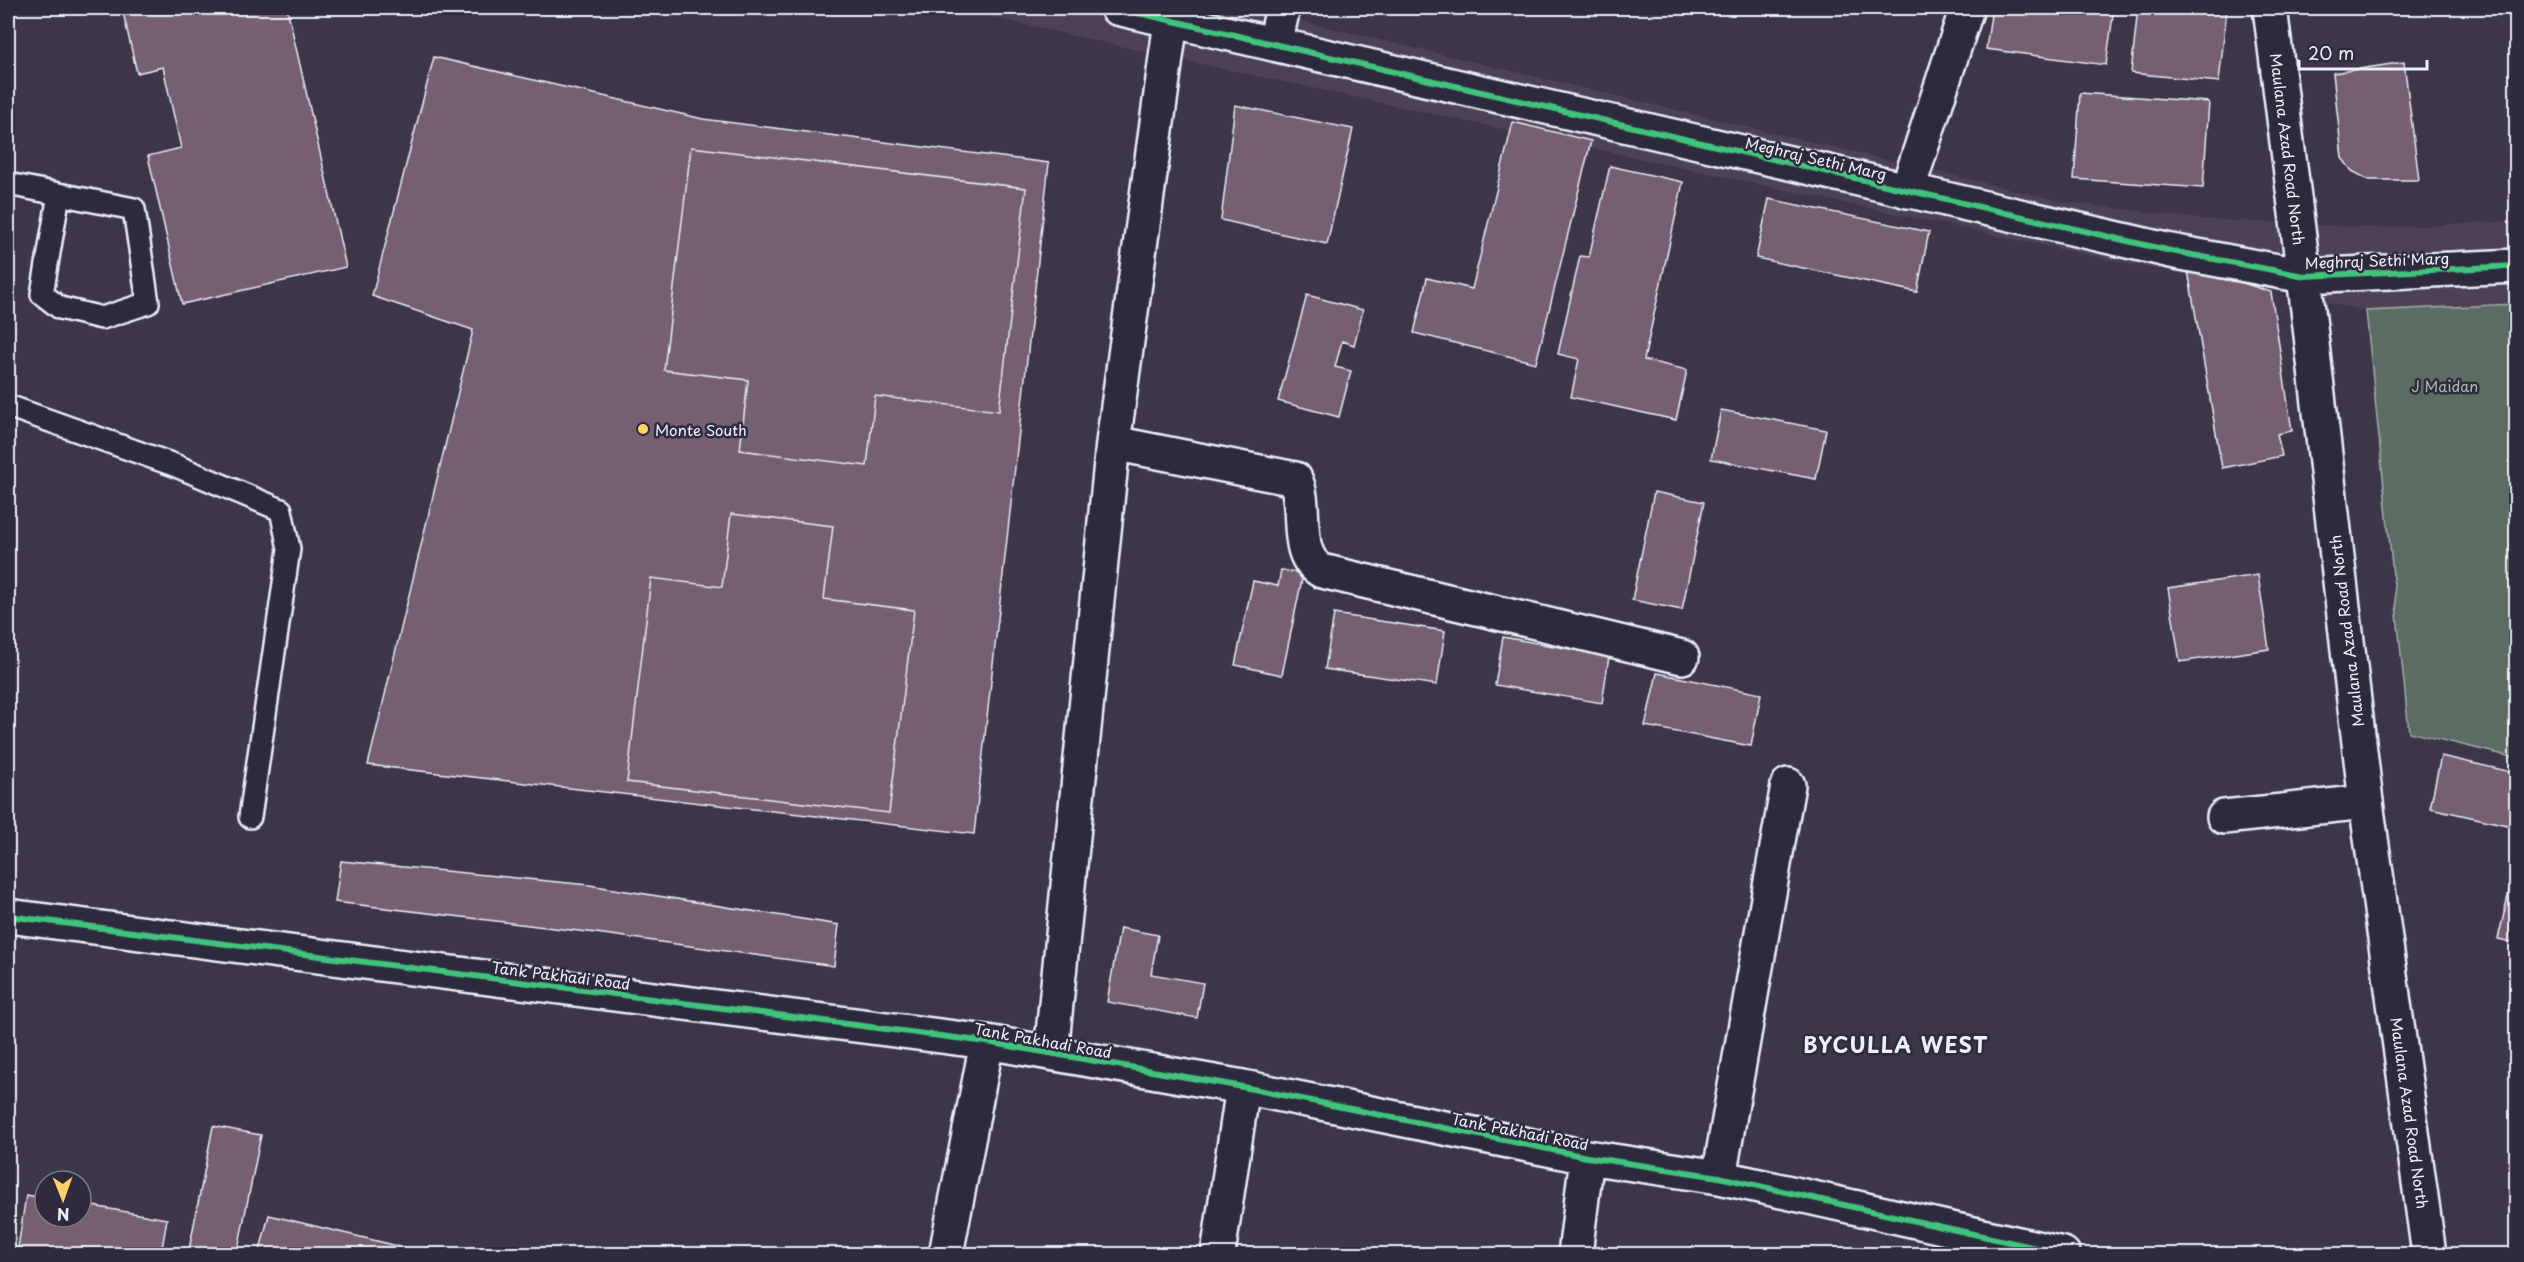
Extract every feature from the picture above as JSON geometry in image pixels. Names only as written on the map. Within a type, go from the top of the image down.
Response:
[{"type":"street","name":"Meghraj Sethi Marg","points":[[1117,8],[2171,251],[2304,276],[2517,266]]},
{"type":"street","points":[[1275,43],[1283,8]]},
{"type":"street","points":[[1907,191],[1967,8]]},
{"type":"street","name":"Maulana Azad Road North","points":[[2270,8],[2366,802],[2429,1254]]},
{"type":"street","points":[[1052,1053],[1113,443],[1171,21]]},
{"type":"street","points":[[1113,443],[1295,479],[1301,497],[1305,552],[1313,566],[1322,571],[1682,657]]},
{"type":"street","points":[[1719,1177],[1788,785]]},
{"type":"street","points":[[2224,817],[2366,802]]},
{"type":"street","name":"Tank Pakhadi Road","points":[[8,916],[987,1042],[1244,1087],[1587,1157],[1719,1177],[2063,1254]]},
{"type":"street","points":[[946,1254],[987,1042]]},
{"type":"street","points":[[1218,1254],[1244,1087]]},
{"type":"street","points":[[1575,1254],[1587,1157]]},
{"type":"lane","points":[[8,184],[59,194],[134,209],[148,303],[102,318],[60,308],[42,294],[59,194]]},
{"type":"lane","points":[[8,406],[174,465],[281,510],[289,549],[250,817]]},
{"type":"shaded area","points":[[952,8],[1246,8],[2065,202],[2200,219],[2376,228],[2516,221],[2516,304],[2366,311],[2282,292],[2133,265]]},
{"type":"green space","name":"J Maidan","points":[[2516,304],[2516,758],[2409,732],[2366,311]]},
{"type":"building","points":[[122,8],[287,8],[346,267],[182,304],[148,156],[181,148],[163,67],[137,73]]},
{"type":"building","points":[[1992,8],[2114,8],[2106,65],[1986,49]]},
{"type":"building","points":[[2138,8],[2227,8],[2219,82],[2131,73]]},
{"type":"building","points":[[434,57],[703,119],[1049,163],[974,834],[368,765],[473,330],[372,296]]},
{"type":"building","points":[[2404,62],[2419,180],[2369,180],[2352,171],[2342,158],[2333,73]]},
{"type":"building","points":[[2080,93],[2209,102],[2203,188],[2074,179]]},
{"type":"building","points":[[1235,105],[1353,129],[1327,244],[1221,220]]},
{"type":"building","points":[[1513,122],[1591,141],[1536,363],[1414,333],[1427,278],[1472,289]]},
{"type":"building","points":[[691,147],[1026,188],[999,411],[875,396],[867,466],[740,450],[748,380],[664,370]]},
{"type":"building","points":[[1610,166],[1683,182],[1644,360],[1687,370],[1676,420],[1571,397],[1579,359],[1558,354],[1580,256],[1589,257]]},
{"type":"building","points":[[1769,199],[1929,232],[1917,292],[1756,258]]},
{"type":"building","points":[[2187,265],[2271,292],[2292,431],[2277,434],[2282,456],[2222,468]]},
{"type":"building","points":[[1307,295],[1363,310],[1354,345],[1342,341],[1335,367],[1351,371],[1339,417],[1278,401]]},
{"type":"building","points":[[1721,410],[1826,430],[1816,479],[1711,459]]},
{"type":"building","points":[[1654,492],[1704,502],[1682,610],[1632,600]]},
{"type":"building","points":[[731,514],[833,526],[824,599],[914,610],[889,813],[627,782],[651,578],[722,587]]},
{"type":"building","points":[[1281,570],[1303,574],[1282,675],[1235,665],[1253,581],[1278,586]]},
{"type":"building","points":[[2258,575],[2269,649],[2180,662],[2168,588]]},
{"type":"building","points":[[1334,614],[1445,631],[1437,685],[1325,669]]},
{"type":"building","points":[[1503,637],[1609,656],[1602,703],[1495,685]]},
{"type":"building","points":[[1657,673],[1761,694],[1751,746],[1645,726]]},
{"type":"building","points":[[2441,756],[2516,773],[2516,827],[2430,808]]},
{"type":"building","points":[[341,861],[589,885],[839,925],[834,966],[596,933],[335,902]]},
{"type":"building","points":[[2516,862],[2516,943],[2498,939]]},
{"type":"building","points":[[1120,928],[1158,935],[1151,974],[1203,983],[1197,1018],[1107,1002]]},
{"type":"building","points":[[213,1126],[261,1135],[237,1254],[213,1254],[189,1250]]},
{"type":"building","points":[[26,1195],[33,1196],[33,1229],[93,1229],[93,1206],[167,1219],[161,1254],[17,1254]]},
{"type":"building","points":[[269,1215],[431,1254],[259,1254]]},
{"type":"building","points":[[479,1249],[500,1254],[477,1254]]},
{"type":"cycle path","points":[[1117,8],[2171,251],[2304,276],[2516,266]]},
{"type":"cycle path","points":[[8,916],[987,1042],[1243,1087],[1587,1157],[1719,1177],[2063,1254]]},
{"type":"place","name":"Monte South","points":[[643,429]]},
{"type":"district","name":"BYCULLA WEST","points":[[1896,1044]]}]
